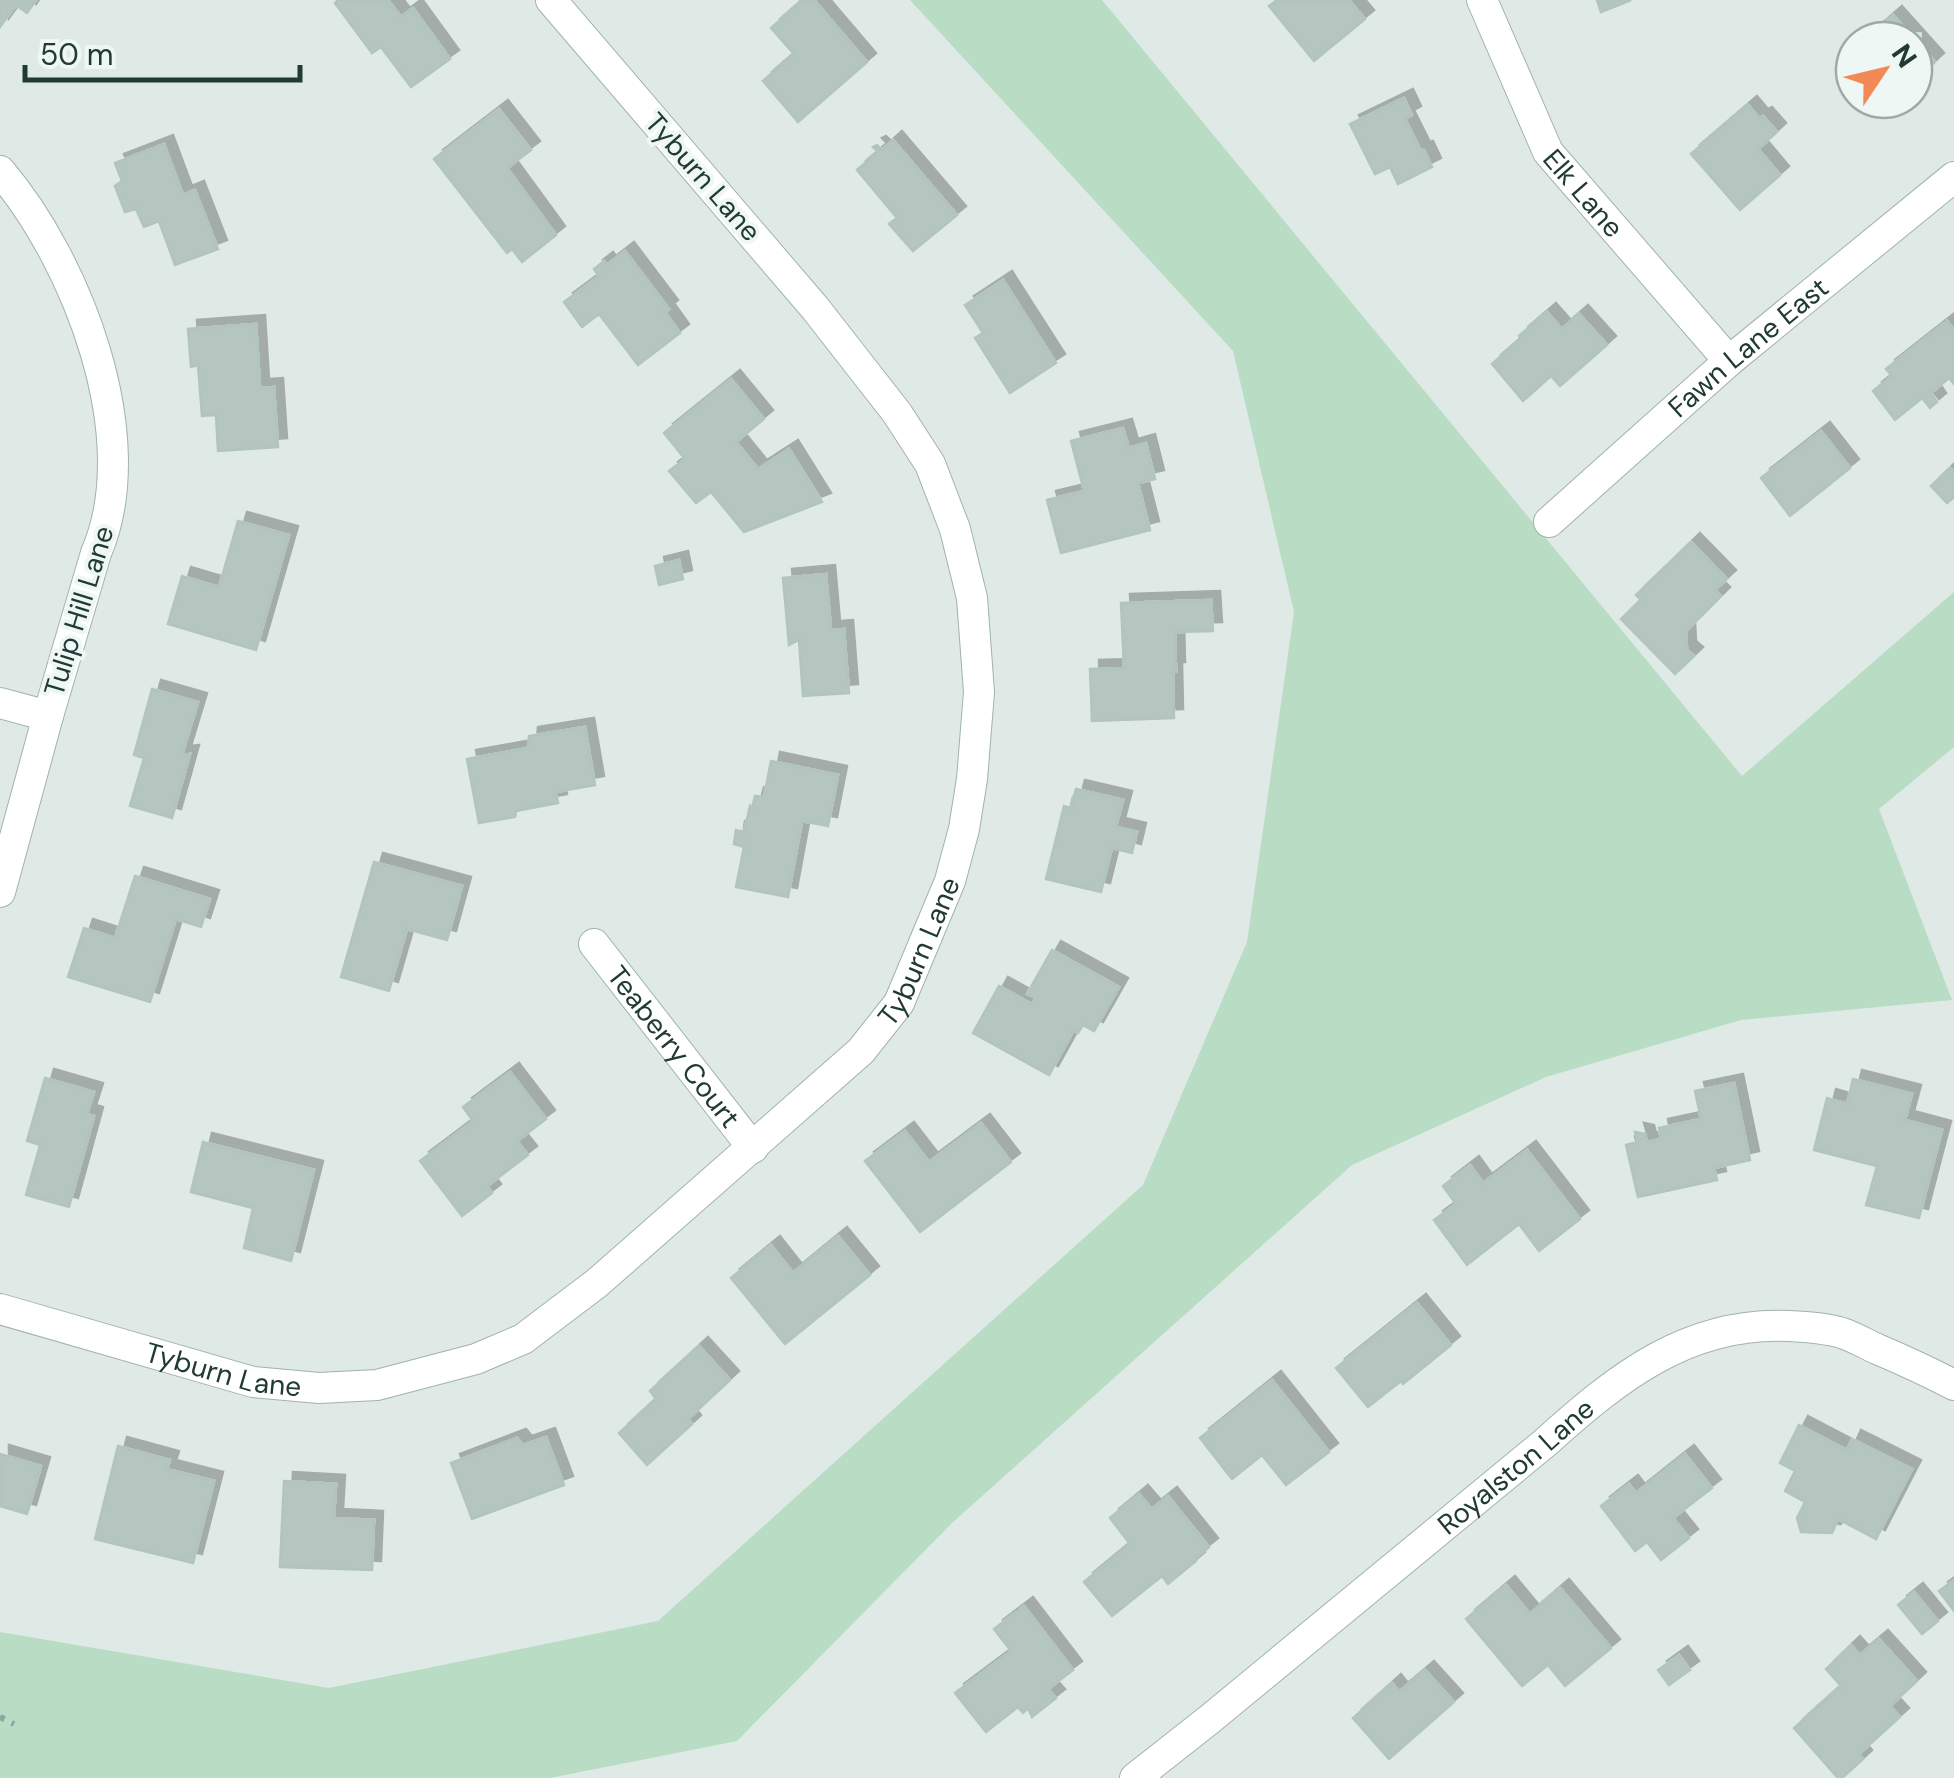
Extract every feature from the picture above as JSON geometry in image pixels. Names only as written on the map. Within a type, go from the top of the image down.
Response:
[{"type":"street","name":"Tyburn Lane","points":[[0,1310],[253,1382],[320,1388],[377,1385],[476,1359],[523,1338],[597,1283],[861,1051],[899,1003],[950,881],[964,828],[974,762],[979,692],[972,598],[955,528],[930,464],[897,414],[815,308],[552,0]]},
{"type":"street","name":"Elk Lane","points":[[1482,0],[1548,152],[1729,360]]},
{"type":"street","name":"Tulip Hill Lane","points":[[0,171],[24,198],[79,302],[100,368],[112,434],[106,528],[48,716],[0,892]]},
{"type":"street","name":"Fawn Lane East","points":[[1549,522],[1729,360],[1954,177]]},
{"type":"street","points":[[0,703],[48,716]]},
{"type":"street","name":"Teaberry Court","points":[[594,944],[753,1148]]},
{"type":"street","name":"Royalston Lane","points":[[1135,1778],[1593,1400],[1672,1349],[1740,1328],[1813,1327],[1842,1333],[1954,1385]]},
{"type":"path","points":[[0,1717],[14,1724]]},
{"type":"green space","points":[[910,0],[1102,0],[1742,776],[1954,592],[1954,747],[1879,809],[1952,1000],[1741,1020],[1546,1077],[1352,1165],[952,1523],[737,1741],[550,1778],[0,1778],[0,1632],[329,1688],[658,1621],[1143,1185],[1247,942],[1294,612],[1233,351]]},
{"type":"building","points":[[0,0],[36,0],[27,13],[16,5],[0,27]]},
{"type":"building","points":[[388,0],[401,17],[413,8],[450,59],[411,87],[381,47],[372,53],[335,3]]},
{"type":"building","points":[[803,0],[814,0],[867,62],[798,122],[763,81],[794,54],[771,28]]},
{"type":"building","points":[[1277,0],[1349,0],[1365,19],[1314,61],[1269,6]]},
{"type":"building","points":[[1597,0],[1631,0],[1601,12]]},
{"type":"building","points":[[1404,98],[1412,115],[1405,119],[1432,167],[1398,184],[1390,167],[1375,174],[1350,124]]},
{"type":"building","points":[[1748,105],[1777,132],[1758,149],[1780,175],[1740,210],[1691,154]]},
{"type":"building","points":[[499,109],[531,150],[507,168],[556,235],[522,262],[512,249],[507,253],[434,159]]},
{"type":"building","points":[[893,140],[957,215],[913,251],[889,224],[897,218],[857,170],[878,152],[873,147],[877,145],[882,150]]},
{"type":"building","points":[[164,144],[183,195],[195,190],[218,249],[175,265],[159,221],[144,227],[136,209],[125,212],[115,186],[122,181],[115,163]]},
{"type":"building","points":[[625,251],[669,309],[665,312],[680,333],[638,365],[599,314],[582,327],[564,302],[599,276],[594,269],[604,261],[607,265]]},
{"type":"building","points":[[1003,280],[1056,363],[1010,393],[975,338],[983,333],[965,305]]},
{"type":"building","points":[[1547,312],[1562,329],[1579,314],[1607,345],[1560,386],[1551,376],[1523,401],[1492,364]]},
{"type":"building","points":[[1947,321],[1954,330],[1954,384],[1949,378],[1931,393],[1937,402],[1930,408],[1922,398],[1895,420],[1873,391],[1892,376],[1886,369]]},
{"type":"building","points":[[256,324],[260,388],[274,387],[278,447],[218,451],[216,415],[202,416],[198,365],[191,367],[188,329]]},
{"type":"building","points":[[731,379],[764,419],[736,442],[758,469],[789,449],[822,502],[744,532],[711,492],[696,503],[669,471],[685,459],[664,433]]},
{"type":"building","points":[[1123,428],[1129,448],[1146,443],[1155,479],[1138,483],[1150,530],[1061,553],[1047,500],[1084,491],[1071,441]]},
{"type":"building","points":[[1821,431],[1850,468],[1790,516],[1761,478]]},
{"type":"building","points":[[1950,468],[1954,472],[1954,497],[1947,503],[1931,486]]},
{"type":"building","points":[[238,521],[289,535],[256,650],[168,624],[182,576],[219,587]]},
{"type":"building","points":[[1691,542],[1727,579],[1715,590],[1721,596],[1686,631],[1687,650],[1694,656],[1675,674],[1621,619],[1641,600],[1636,595]]},
{"type":"building","points":[[679,560],[683,579],[659,585],[655,566]]},
{"type":"building","points":[[826,574],[831,630],[844,629],[849,693],[803,696],[799,640],[789,645],[783,578]]},
{"type":"building","points":[[1211,600],[1213,631],[1175,632],[1174,718],[1092,721],[1090,669],[1124,668],[1121,603]]},
{"type":"building","points":[[152,689],[198,702],[182,755],[190,754],[172,818],[130,806],[144,758],[134,755]]},
{"type":"building","points":[[585,727],[595,785],[556,792],[558,803],[516,811],[515,817],[479,823],[467,759],[528,748],[529,736]]},
{"type":"building","points":[[771,761],[838,775],[828,826],[802,821],[788,897],[736,887],[744,847],[734,844],[736,830],[744,832],[755,796],[764,797]]},
{"type":"building","points":[[1076,789],[1123,800],[1116,827],[1137,832],[1132,853],[1112,848],[1101,892],[1046,879],[1064,806],[1071,808]]},
{"type":"building","points":[[374,862],[462,886],[447,940],[407,929],[389,991],[341,977]]},
{"type":"building","points":[[135,876],[210,899],[201,927],[176,919],[150,1002],[68,977],[84,928],[115,938]]},
{"type":"building","points":[[1052,950],[1119,987],[1094,1031],[1083,1025],[1078,1033],[1074,1030],[1049,1075],[973,1033],[999,986],[1032,1004],[1036,998],[1027,994]]},
{"type":"building","points":[[510,1072],[546,1119],[517,1141],[528,1155],[487,1186],[492,1193],[462,1216],[420,1161],[473,1121],[463,1107]]},
{"type":"building","points":[[45,1078],[94,1092],[87,1114],[94,1116],[69,1207],[26,1195],[40,1145],[27,1141]]},
{"type":"building","points":[[1853,1079],[1912,1094],[1905,1120],[1942,1130],[1919,1218],[1866,1205],[1877,1166],[1814,1150],[1827,1098],[1847,1104]]},
{"type":"building","points":[[1734,1083],[1750,1160],[1714,1168],[1717,1180],[1638,1197],[1626,1145],[1638,1142],[1635,1132],[1645,1134],[1647,1142],[1661,1139],[1659,1128],[1701,1119],[1695,1091]]},
{"type":"building","points":[[981,1123],[1011,1162],[920,1232],[865,1161],[905,1131],[929,1162]]},
{"type":"building","points":[[203,1142],[314,1170],[291,1261],[244,1248],[253,1208],[191,1192]]},
{"type":"building","points":[[1527,1150],[1580,1219],[1539,1251],[1519,1224],[1467,1265],[1434,1220],[1456,1204],[1443,1186],[1470,1165],[1483,1183]]},
{"type":"building","points":[[838,1236],[870,1275],[785,1344],[731,1278],[771,1245],[793,1273]]},
{"type":"building","points":[[1417,1303],[1451,1345],[1368,1407],[1336,1368]]},
{"type":"building","points":[[699,1346],[730,1380],[688,1419],[692,1424],[647,1465],[619,1433],[656,1399],[650,1391]]},
{"type":"building","points":[[1272,1380],[1329,1452],[1286,1485],[1262,1455],[1232,1479],[1200,1438]]},
{"type":"building","points":[[1799,1425],[1847,1450],[1852,1439],[1912,1469],[1876,1539],[1838,1519],[1832,1533],[1801,1532],[1797,1518],[1805,1502],[1785,1491],[1795,1471],[1780,1463]]},
{"type":"building","points":[[546,1437],[564,1485],[472,1519],[451,1463],[517,1438],[523,1445]]},
{"type":"building","points":[[118,1446],[170,1460],[167,1469],[214,1481],[193,1563],[95,1539]]},
{"type":"building","points":[[0,1454],[41,1466],[27,1514],[0,1506]]},
{"type":"building","points":[[1685,1454],[1712,1488],[1673,1518],[1689,1538],[1661,1560],[1647,1542],[1635,1551],[1601,1506],[1629,1484],[1636,1493]]},
{"type":"building","points":[[284,1481],[336,1484],[334,1518],[374,1520],[372,1570],[280,1567]]},
{"type":"building","points":[[1139,1494],[1152,1509],[1168,1496],[1209,1547],[1168,1584],[1162,1576],[1112,1616],[1084,1582],[1130,1544],[1110,1518]]},
{"type":"building","points":[[1954,1580],[1954,1611],[1939,1591]]},
{"type":"building","points":[[1506,1585],[1530,1614],[1560,1588],[1611,1648],[1565,1686],[1548,1665],[1522,1686],[1466,1619]]},
{"type":"building","points":[[1914,1592],[1938,1621],[1922,1634],[1898,1605]]},
{"type":"building","points":[[1024,1606],[1073,1670],[1048,1689],[1056,1698],[1032,1717],[1028,1708],[1023,1713],[1018,1707],[986,1732],[955,1693],[1011,1651],[994,1629]]},
{"type":"building","points":[[1879,1639],[1917,1681],[1890,1706],[1900,1717],[1859,1754],[1863,1759],[1838,1778],[1794,1728],[1841,1686],[1826,1669],[1851,1645],[1860,1655]]},
{"type":"building","points":[[1679,1655],[1690,1670],[1669,1685],[1658,1670]]},
{"type":"building","points":[[1425,1670],[1454,1702],[1389,1759],[1353,1718],[1392,1683],[1399,1692]]}]
